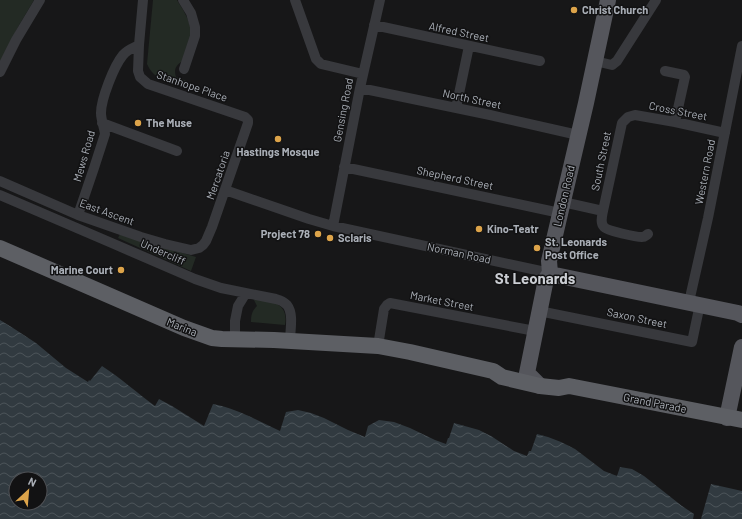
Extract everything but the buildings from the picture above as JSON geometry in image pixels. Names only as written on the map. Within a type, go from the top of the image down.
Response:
[{"type":"highway","name":"Marina","points":[[0,248],[184,328],[212,338],[378,346]]},
{"type":"highway","name":"Grand Parade","points":[[378,346],[493,371],[502,377],[540,386],[559,388],[569,386]]},
{"type":"highway","name":"Grand Parade","points":[[493,371],[504,369],[527,372],[560,380],[569,386],[735,419]]},
{"type":"main road","name":"London Road","points":[[527,372],[546,279],[550,272],[549,261],[608,0]]},
{"type":"main road","name":"Norman Road","points":[[550,272],[563,276],[738,312],[742,315]]},
{"type":"main road","points":[[735,419],[742,347]]},
{"type":"main road","points":[[527,372],[540,386]]},
{"type":"street","points":[[0,72],[16,40],[40,0]]},
{"type":"street","name":"Stanhope Place","points":[[143,0],[138,45],[138,71],[140,77],[148,84],[245,117]]},
{"type":"street","points":[[183,0],[191,13],[195,27],[195,36],[184,69]]},
{"type":"street","points":[[295,0],[316,59],[321,64],[363,74]]},
{"type":"street","name":"Gensing Road","points":[[333,226],[360,88],[380,0]]},
{"type":"street","points":[[595,61],[612,65],[617,61],[656,0]]},
{"type":"street","name":"Alfred Street","points":[[374,25],[540,61]]},
{"type":"street","name":"Mews Road","points":[[78,215],[105,134],[102,123],[101,107],[108,84],[124,55],[138,45]]},
{"type":"street","points":[[456,108],[469,46]]},
{"type":"street","name":"Western Road","points":[[695,303],[742,46]]},
{"type":"street","points":[[665,71],[684,75],[685,77],[675,122]]},
{"type":"street","name":"North Street","points":[[360,88],[578,135]]},
{"type":"street","name":"Cross Street","points":[[628,117],[635,115],[725,133]]},
{"type":"street","name":"Mercatoria","points":[[206,241],[248,123],[248,120],[245,117]]},
{"type":"street","name":"South Street","points":[[628,117],[622,123],[601,222],[604,227],[609,230],[644,237],[648,234]]},
{"type":"street","points":[[102,123],[177,151]]},
{"type":"street","name":"Shepherd Street","points":[[344,167],[562,208]]},
{"type":"street","name":"East Ascent","points":[[0,181],[78,215],[165,244],[191,250],[199,248],[206,241]]},
{"type":"street","name":"Norman Road","points":[[225,190],[333,226],[550,272]]},
{"type":"street","name":"Undercliff","points":[[0,195],[194,279],[221,288],[281,301],[288,306],[290,313],[290,341]]},
{"type":"street","points":[[562,208],[603,211]]},
{"type":"street","points":[[234,339],[238,306],[246,293]]},
{"type":"street","name":"Saxon Street","points":[[539,311],[692,342],[695,303]]},
{"type":"street","name":"Market Street","points":[[378,346],[384,309],[387,304],[535,331]]},
{"type":"shaded area","points":[[0,0],[34,0],[18,27],[0,63]]},
{"type":"shaded area","points":[[153,0],[177,0],[189,21],[191,35],[185,60],[175,69],[176,77],[187,81],[185,87],[168,82],[158,77],[147,64]]},
{"type":"shaded area","points":[[120,234],[196,257],[191,271],[118,238]]},
{"type":"shaded area","points":[[253,298],[272,302],[281,307],[284,311],[285,325],[251,322],[252,313],[257,306]]},
{"type":"water","points":[[0,320],[36,343],[66,368],[88,382],[102,366],[116,375],[155,406],[159,399],[204,426],[213,404],[239,412],[280,431],[286,412],[298,410],[324,418],[365,437],[368,426],[379,420],[394,422],[446,444],[454,423],[479,430],[514,451],[527,456],[529,451],[531,451],[537,434],[561,442],[575,449],[604,471],[617,476],[620,467],[632,469],[644,476],[694,514],[693,519],[0,519]]},
{"type":"water","points":[[711,484],[742,491],[742,519],[701,519]]},
{"type":"place","name":"Christ Church","points":[[574,10]]},
{"type":"place","name":"The Muse","points":[[138,123]]},
{"type":"place","name":"Hastings Mosque","points":[[278,139]]},
{"type":"place","name":"Kino-Teatr","points":[[479,229]]},
{"type":"place","name":"Project 78","points":[[318,234]]},
{"type":"place","name":"Sclaris","points":[[330,238]]},
{"type":"place","name":"St. Leonards Post Office","points":[[537,248]]},
{"type":"place","name":"Marine Court","points":[[121,270]]},
{"type":"district","name":"St Leonards","points":[[535,279]]}]
